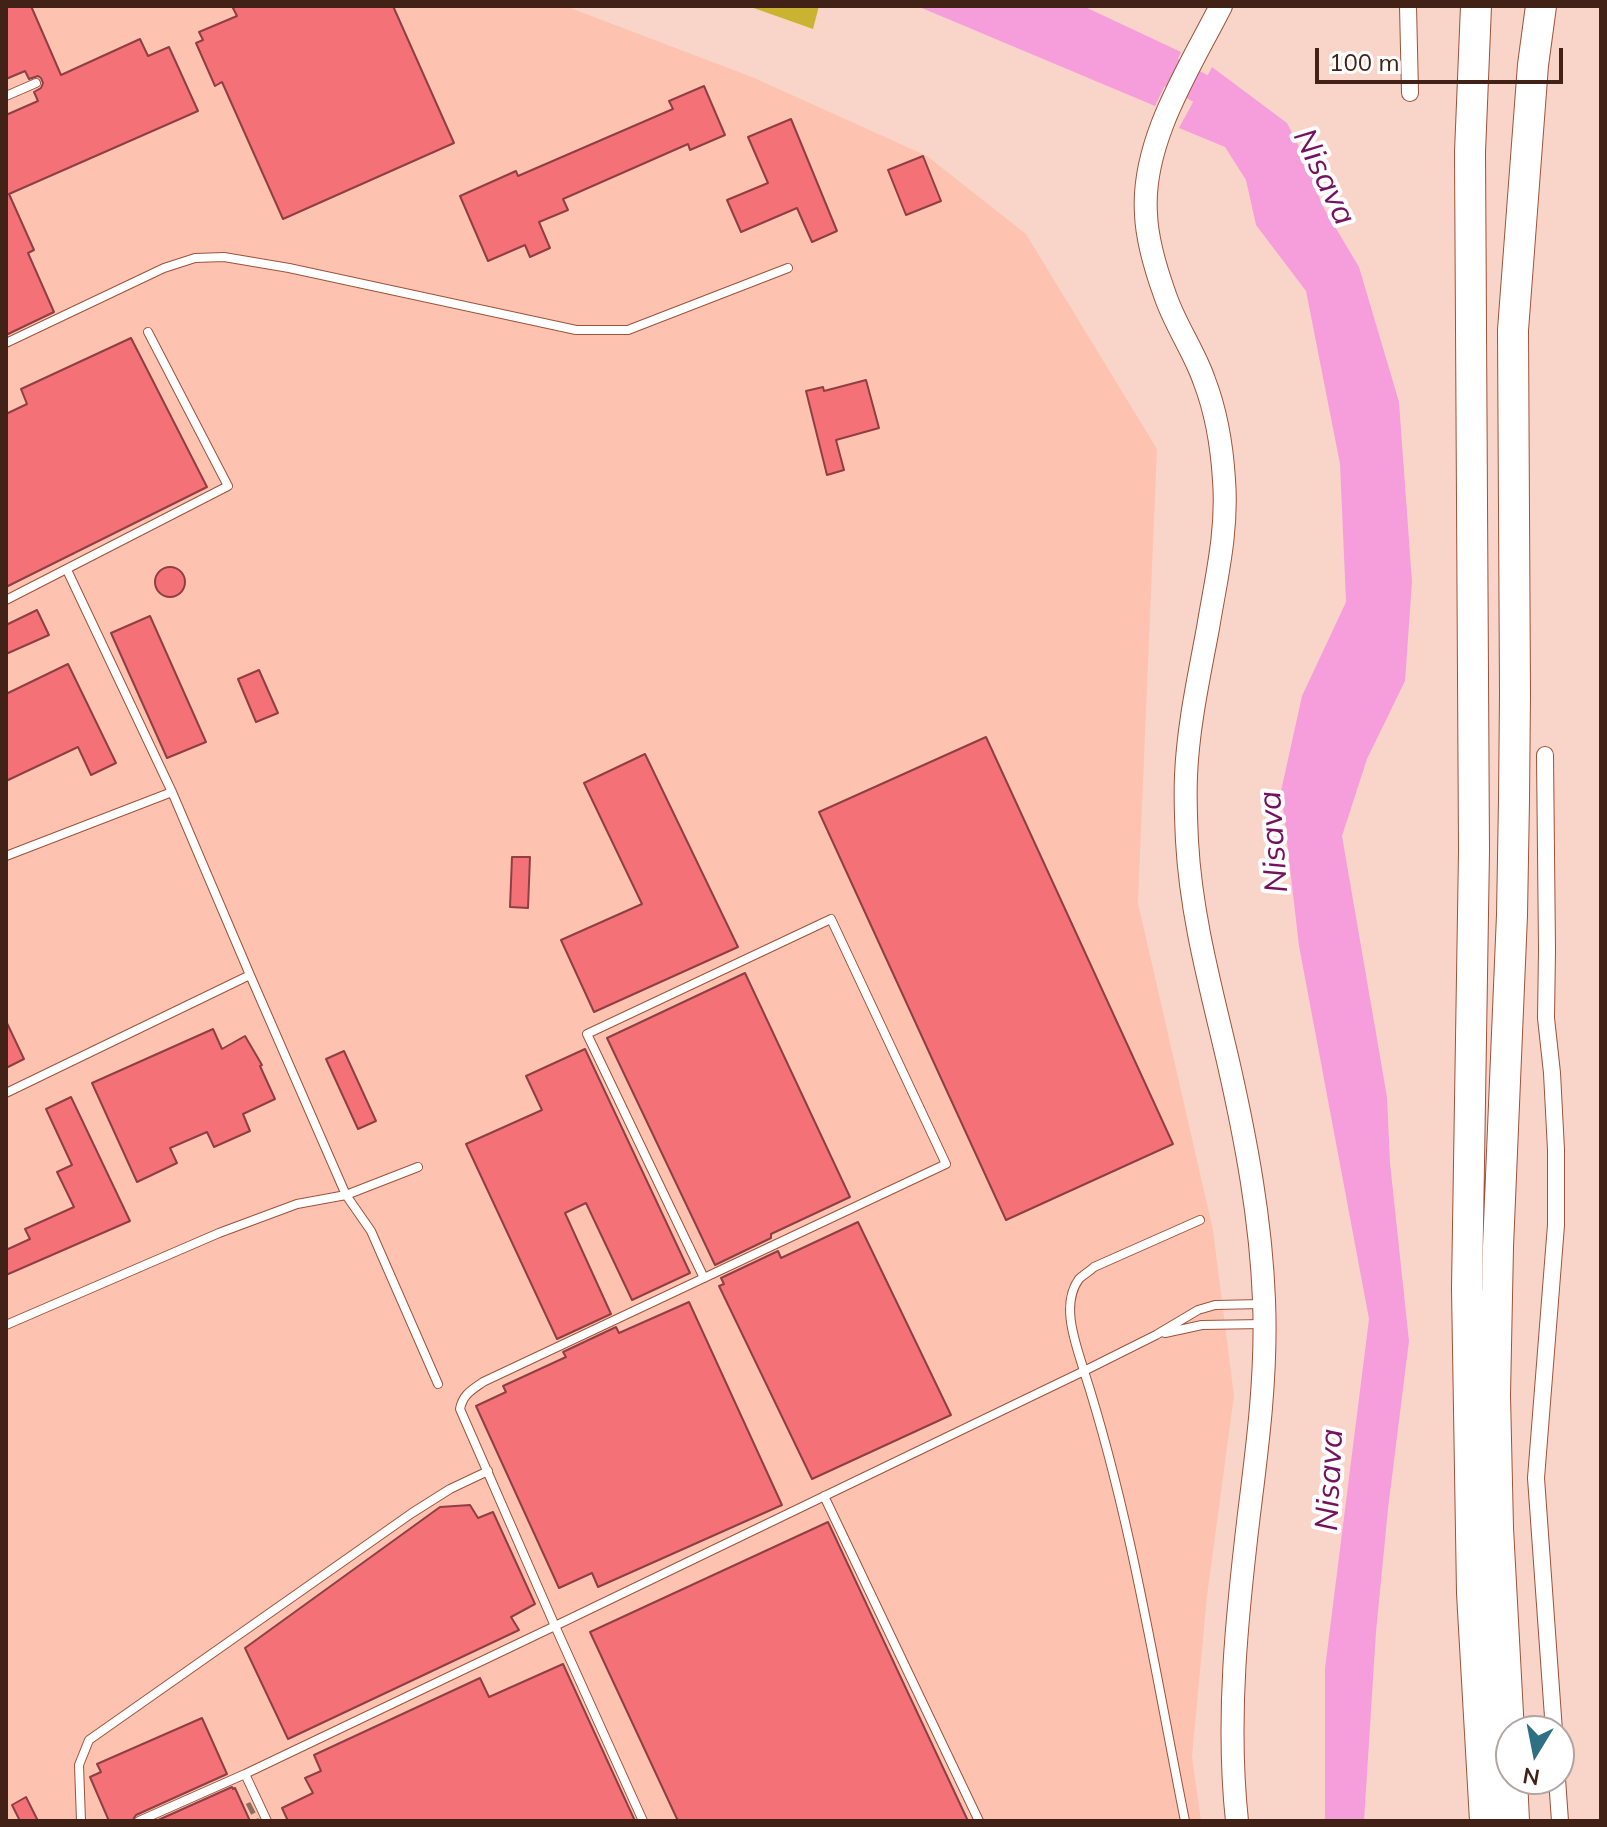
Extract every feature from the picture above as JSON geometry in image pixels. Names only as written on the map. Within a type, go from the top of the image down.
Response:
[{"type":"highway","points":[[1476,6],[1470,152],[1474,851],[1467,1303],[1472,1593],[1485,1821]]},
{"type":"highway","points":[[1508,1715],[1498,1528],[1495,1380],[1512,915],[1513,330],[1533,65],[1541,6]]},
{"type":"highway","points":[[1513,1795],[1514,1821]]},
{"type":"main road","points":[[1221,6],[1169,108],[1149,166],[1145,212],[1149,240],[1165,297],[1204,380],[1222,454],[1223,543],[1196,692],[1186,777],[1189,867],[1197,924],[1243,1131],[1260,1239],[1264,1314],[1258,1447],[1234,1682],[1232,1777],[1237,1821]]},
{"type":"street","points":[[1408,6],[1410,93]]},
{"type":"street","points":[[1545,755],[1546,1018],[1556,1150],[1556,1225],[1536,1478],[1553,1715]]},
{"type":"street","points":[[1558,1795],[1560,1821]]},
{"type":"lane","points":[[6,96],[36,83]]},
{"type":"lane","points":[[6,343],[164,268],[195,258],[224,257],[289,268],[576,330],[628,330],[788,268]]},
{"type":"lane","points":[[6,600],[228,486],[148,332]]},
{"type":"lane","points":[[67,570],[172,792],[346,1195],[371,1231],[438,1384]]},
{"type":"lane","points":[[6,856],[172,792]]},
{"type":"lane","points":[[643,1821],[460,1409],[467,1393],[483,1382],[704,1278],[946,1164],[831,919],[587,1034],[704,1278]]},
{"type":"lane","points":[[6,1093],[250,975]]},
{"type":"lane","points":[[6,1325],[219,1233],[297,1204],[346,1195],[418,1167]]},
{"type":"lane","points":[[1185,1821],[1124,1512],[1071,1320],[1071,1299],[1080,1279],[1094,1267],[1200,1220]]},
{"type":"lane","points":[[139,1821],[245,1774],[555,1626],[1084,1371],[1185,1317],[1215,1305],[1264,1314]]},
{"type":"lane","points":[[1156,1335],[1264,1314]]},
{"type":"lane","points":[[81,1821],[79,1765],[89,1740],[412,1513],[450,1489],[488,1471]]},
{"type":"lane","points":[[824,1496],[979,1821]]},
{"type":"lane","points":[[245,1774],[267,1821]]},
{"type":"shaded area","points":[[6,6],[565,6],[752,77],[927,156],[1026,234],[1157,449],[1138,903],[1213,1230],[1234,1396],[1207,1596],[1192,1757],[1201,1821],[6,1821]]},
{"type":"shaded area","points":[[748,6],[819,6],[813,29]]},
{"type":"shaded area","points":[[917,6],[1083,6],[1181,52],[1155,106]]},
{"type":"shaded area","points":[[1212,67],[1287,123],[1308,165],[1322,205],[1359,267],[1399,402],[1412,582],[1405,681],[1367,759],[1342,836],[1387,1097],[1390,1163],[1409,1341],[1376,1632],[1364,1821],[1325,1821],[1325,1668],[1369,1319],[1299,946],[1281,791],[1302,696],[1346,602],[1340,464],[1306,291],[1256,225],[1246,180],[1225,147],[1179,128]]},
{"type":"pier","points":[[1210,63],[1214,63],[1176,132],[1175,126]]},
{"type":"building","points":[[6,6],[31,6],[61,75],[140,39],[148,56],[169,47],[198,111],[9,194],[34,250],[28,253],[54,312],[6,335],[6,115],[38,101],[34,92],[43,83],[38,76],[29,79],[25,71],[6,79]]},
{"type":"building","points":[[232,6],[393,6],[454,143],[283,219],[222,82],[215,86],[196,43],[203,40],[199,32],[237,16]]},
{"type":"building","points":[[704,86],[725,135],[690,150],[688,144],[563,199],[568,210],[539,222],[550,248],[530,257],[525,245],[488,261],[460,196],[516,171],[518,176],[673,109],[669,101]]},
{"type":"building","points":[[791,119],[837,231],[812,242],[797,208],[741,232],[727,200],[768,183],[748,137]]},
{"type":"building","points":[[923,156],[941,201],[906,215],[888,170]]},
{"type":"building","points":[[131,338],[207,487],[6,587],[6,414],[27,404],[21,389]]},
{"type":"building","points":[[866,380],[879,428],[836,440],[844,470],[827,475],[806,391],[823,387],[824,391]]},
{"type":"building","points":[[170,567],[181,571],[185,582],[181,593],[170,597],[159,593],[155,582],[159,571]]},
{"type":"building","points":[[37,610],[49,635],[6,654],[6,625]]},
{"type":"building","points":[[150,616],[206,742],[167,758],[111,633]]},
{"type":"building","points":[[68,664],[116,763],[91,775],[78,747],[6,781],[6,694]]},
{"type":"building","points":[[259,670],[278,713],[256,722],[238,679]]},
{"type":"building","points":[[986,737],[1173,1144],[1006,1220],[819,812]]},
{"type":"building","points":[[645,754],[738,947],[594,1012],[561,940],[642,904],[584,783]]},
{"type":"building","points":[[512,857],[530,857],[528,908],[510,907]]},
{"type":"building","points":[[745,973],[850,1197],[771,1234],[771,1238],[715,1265],[607,1038]]},
{"type":"building","points":[[6,1021],[24,1059],[6,1068]]},
{"type":"building","points":[[213,1029],[222,1049],[245,1036],[262,1065],[275,1099],[243,1114],[250,1131],[214,1147],[207,1132],[170,1148],[177,1163],[137,1182],[92,1083]]},
{"type":"building","points":[[585,1049],[690,1273],[632,1300],[586,1203],[565,1213],[611,1314],[557,1339],[466,1144],[542,1110],[526,1076]]},
{"type":"building","points":[[344,1051],[376,1121],[358,1129],[326,1059]]},
{"type":"building","points":[[71,1097],[130,1221],[6,1275],[6,1250],[30,1239],[25,1229],[74,1207],[57,1172],[72,1165],[46,1109]]},
{"type":"building","points":[[858,1222],[951,1415],[812,1479],[719,1286],[724,1284],[721,1278],[778,1251],[781,1258]]},
{"type":"building","points":[[689,1302],[782,1505],[598,1587],[592,1573],[559,1588],[476,1406],[506,1392],[503,1386],[566,1357],[563,1352],[616,1327],[619,1333]]},
{"type":"building","points":[[470,1505],[478,1518],[493,1512],[535,1604],[511,1617],[519,1630],[288,1739],[245,1648],[440,1507]]},
{"type":"building","points":[[828,1522],[968,1821],[678,1821],[590,1632]]},
{"type":"building","points":[[563,1664],[635,1821],[288,1821],[282,1808],[313,1793],[305,1778],[321,1771],[314,1755],[480,1678],[489,1697]]},
{"type":"building","points":[[202,1718],[227,1774],[136,1815],[132,1821],[109,1821],[90,1777],[101,1772],[97,1764]]},
{"type":"building","points":[[232,1787],[250,1821],[156,1821]]},
{"type":"building","points":[[26,1797],[38,1821],[20,1821],[12,1805]]},
{"type":"waterway","name":"Nisava","points":[[1136,53],[1214,96],[1232,110]]},
{"type":"railway","points":[[248,1803],[257,1821]]}]
